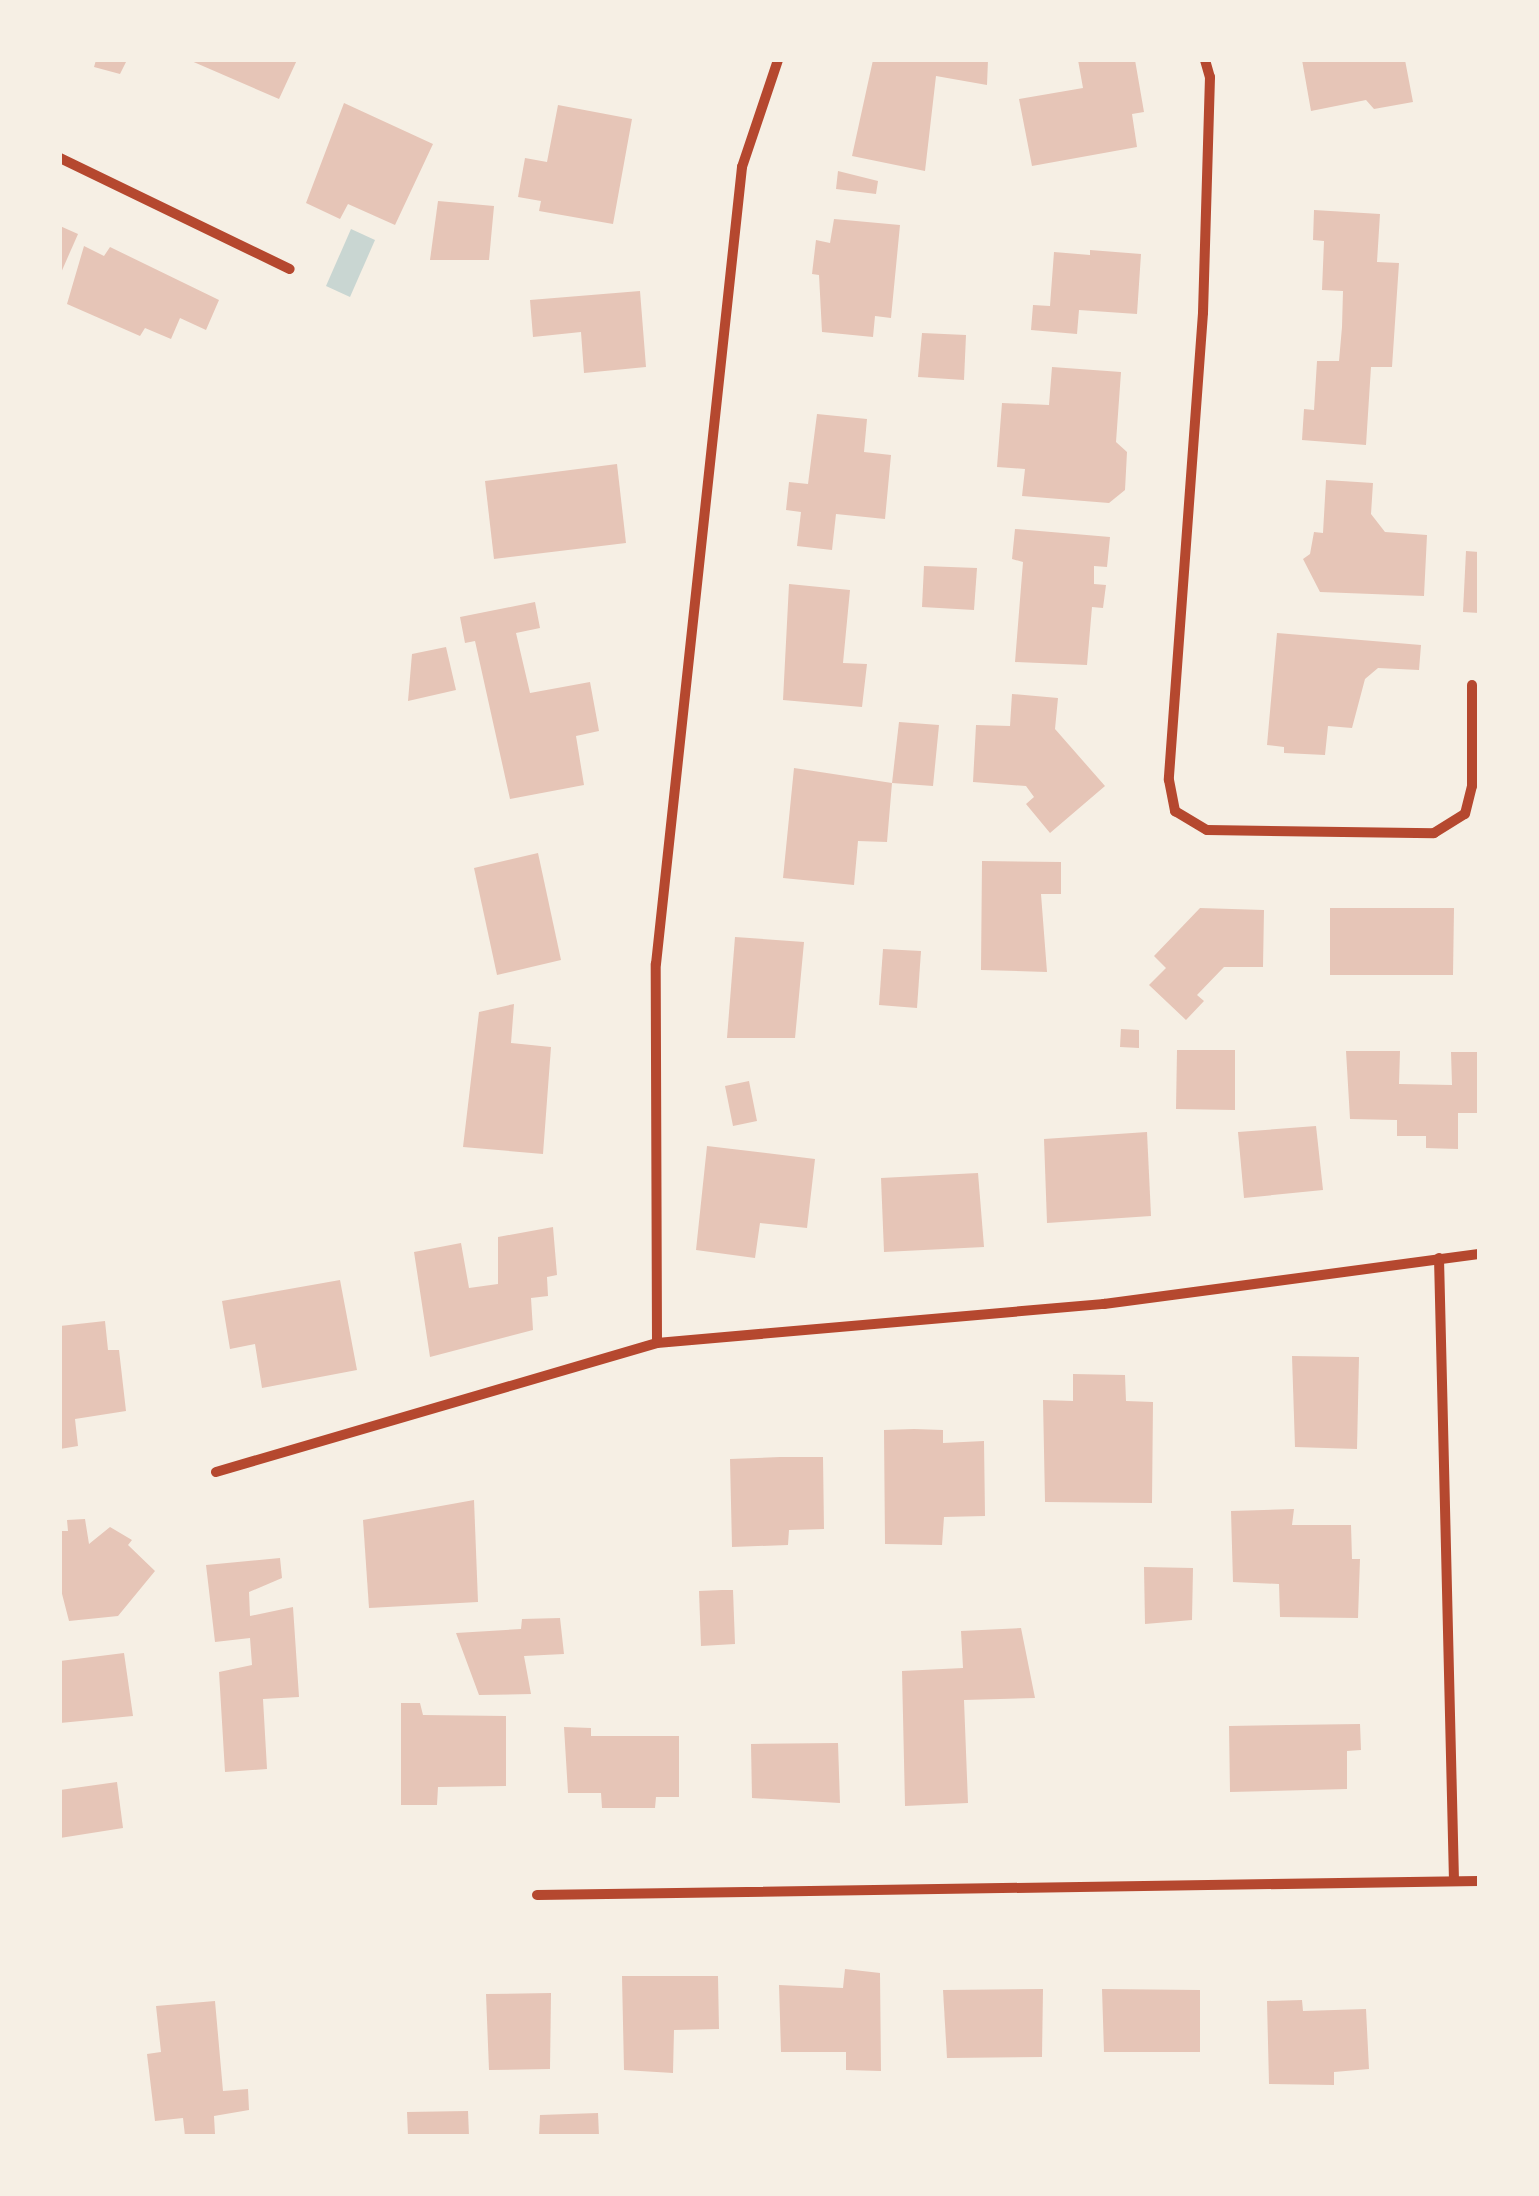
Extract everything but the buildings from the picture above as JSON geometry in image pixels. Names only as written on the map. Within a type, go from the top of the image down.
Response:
[{"type":"street","points":[[657,1343],[656,964],[742,167],[778,60]]},
{"type":"street","points":[[1205,60],[1210,77],[1203,313],[1169,780],[1175,811],[1208,830],[1434,833],[1465,814],[1472,786],[1472,685]]},
{"type":"street","points":[[60,158],[290,269]]},
{"type":"street","points":[[216,1472],[657,1343],[1104,1304],[1479,1254]]},
{"type":"street","points":[[1439,1258],[1454,1882]]},
{"type":"street","points":[[537,1895],[1479,1881]]},
{"type":"shaded area","points":[[351,229],[375,240],[350,297],[326,286]]}]
